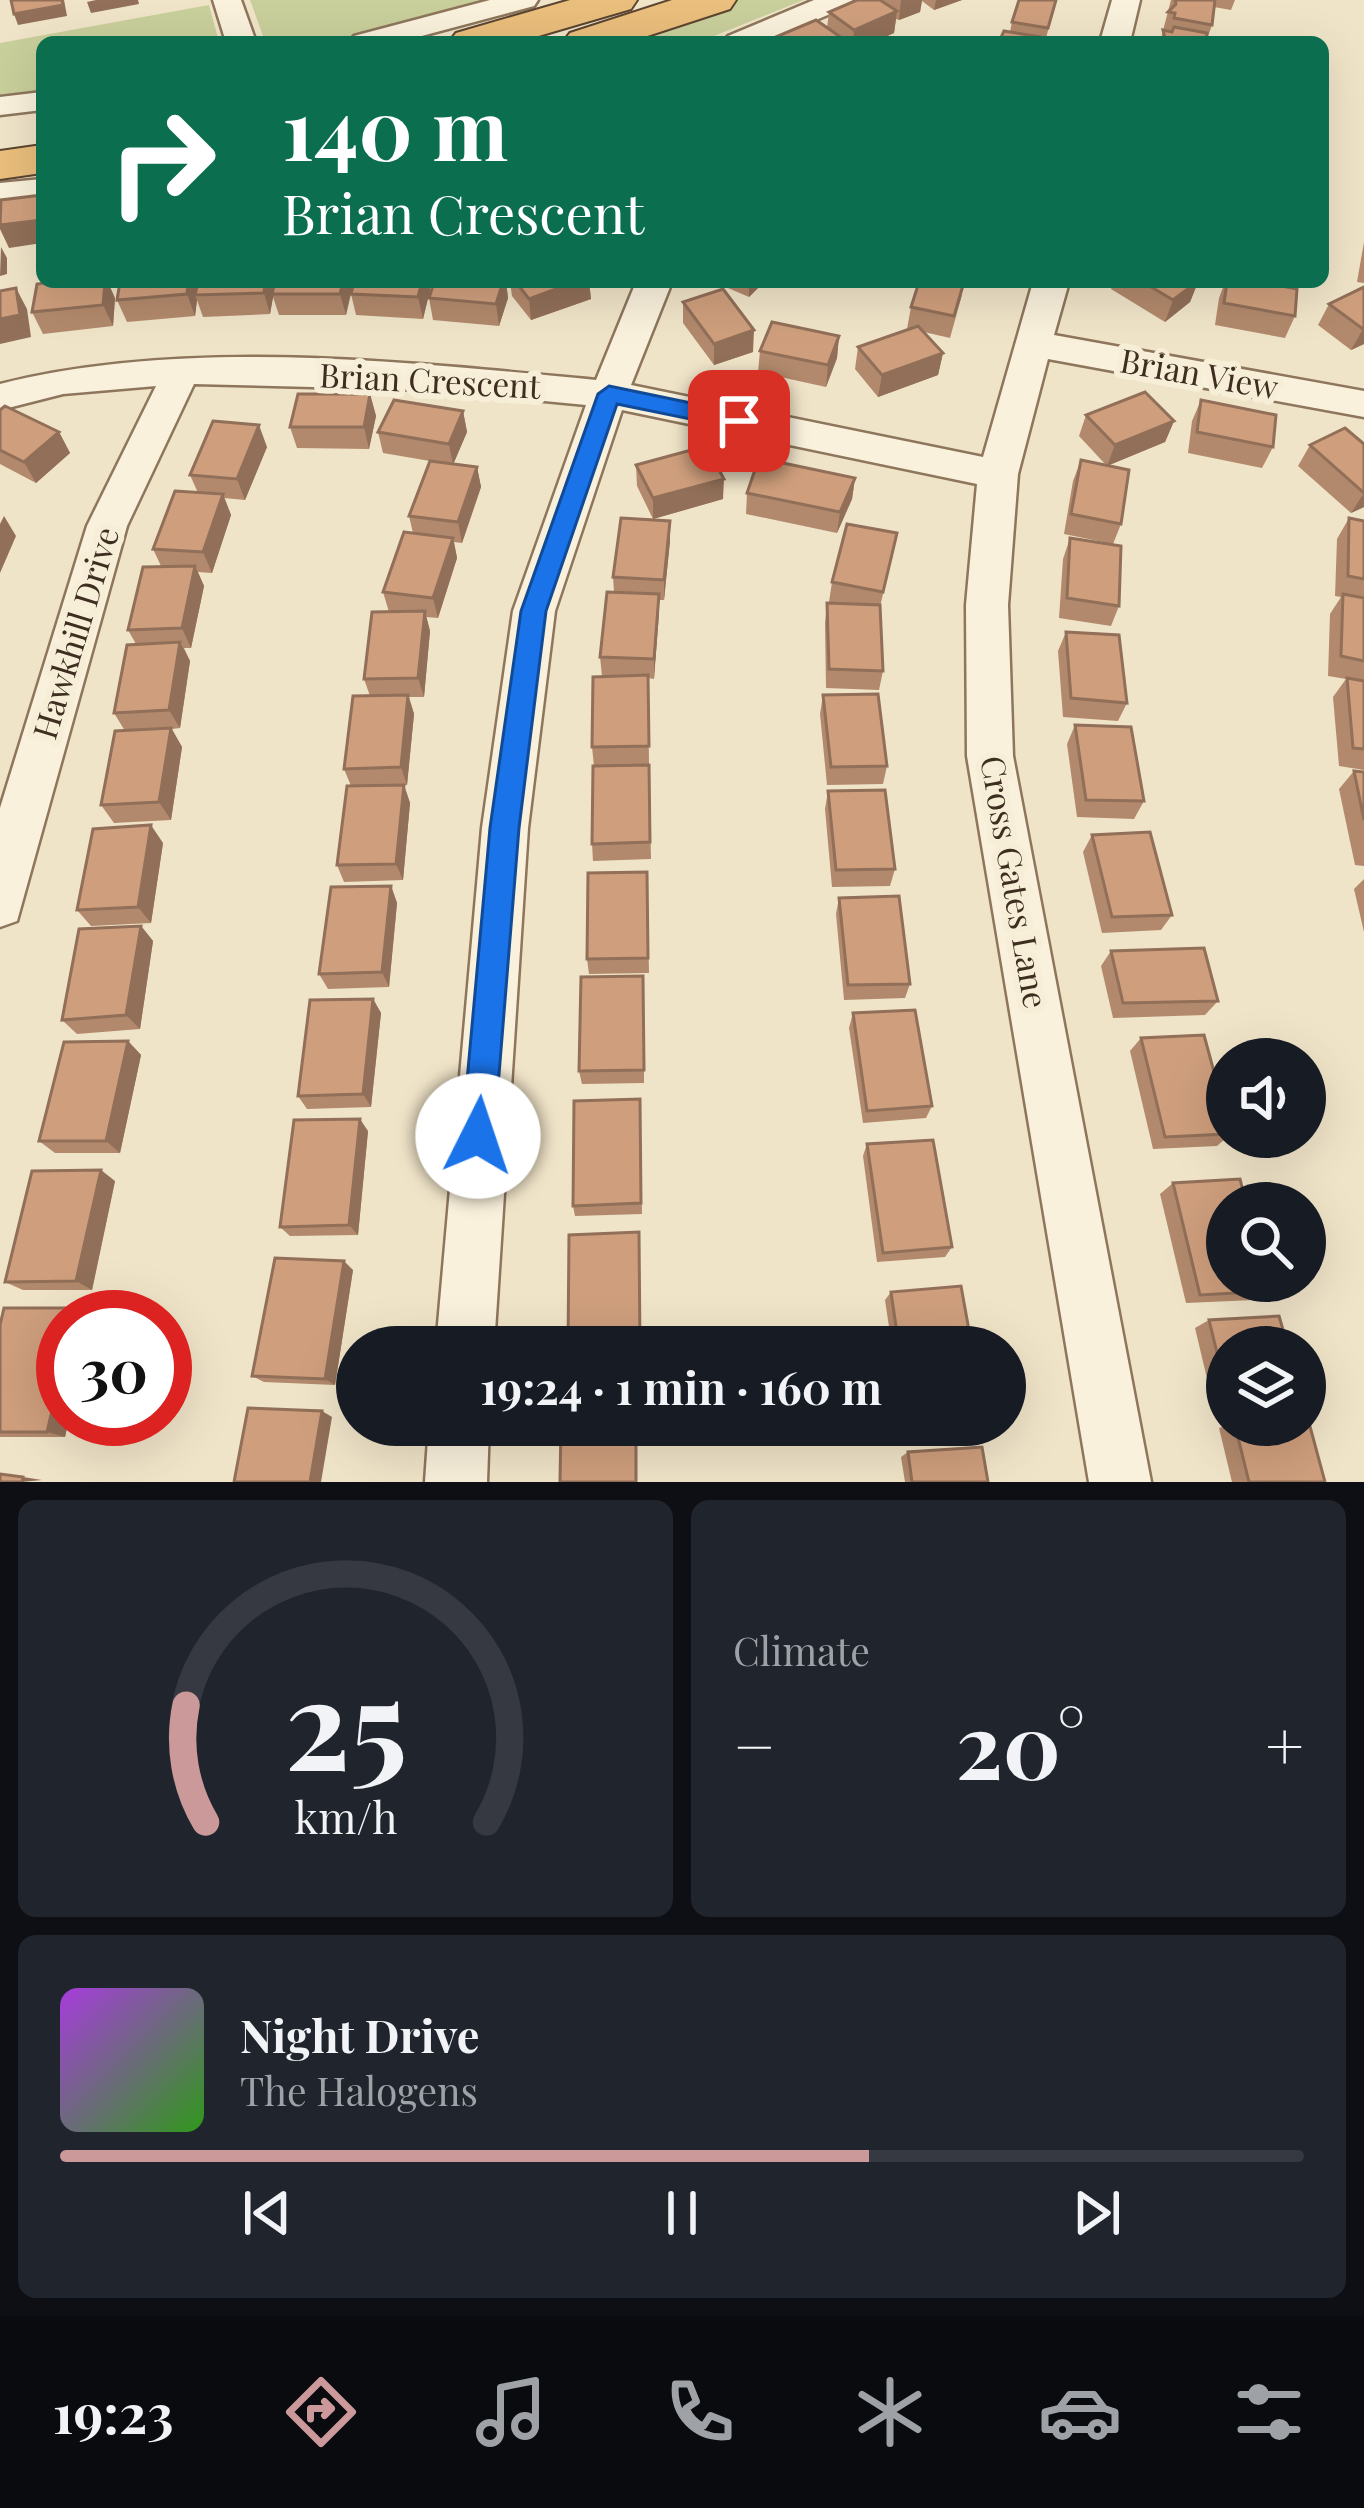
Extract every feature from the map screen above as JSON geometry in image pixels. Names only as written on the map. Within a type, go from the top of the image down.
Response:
[{"type":"highway","points":[[491,36],[616,0]]},
{"type":"highway","points":[[604,36],[715,0]]},
{"type":"highway","points":[[0,136],[36,132]]},
{"type":"highway","points":[[0,165],[36,160]]},
{"type":"street","points":[[227,0],[239,36]]},
{"type":"street","points":[[388,36],[524,0]]},
{"type":"street","points":[[753,36],[839,0]]},
{"type":"street","points":[[1117,36],[1126,0]]},
{"type":"street","points":[[0,106],[36,102]]},
{"type":"street","points":[[0,193],[36,189]]},
{"type":"street","points":[[466,1326],[502,850],[534,611],[609,394],[652,288]]},
{"type":"street","name":"Cross Gates Lane","points":[[1049,288],[998,474],[988,605],[990,756],[1120,1482]]},
{"type":"street","name":"Brian View","points":[[1034,344],[1364,404]]},
{"type":"street","name":"Brian Crescent","points":[[0,397],[63,381],[182,371],[430,376],[609,394],[998,474]]},
{"type":"street","name":"Hawkhill Drive","points":[[0,905],[16,832],[107,526],[182,371]]},
{"type":"street","points":[[456,1482],[459,1446]]},
{"type":"green space","points":[[250,0],[495,0],[350,36],[263,36]]},
{"type":"green space","points":[[738,0],[804,0],[714,36],[639,36]]},
{"type":"green space","points":[[209,5],[217,36],[38,36]]},
{"type":"green space","points":[[36,36],[36,92],[0,95],[0,43]]},
{"type":"building","points":[[11,0],[62,0],[63,5],[14,14]]},
{"type":"building","points":[[857,0],[880,0],[897,11],[854,30],[829,12]]},
{"type":"building","points":[[1019,0],[1056,0],[1048,28],[1012,22]]},
{"type":"building","points":[[1175,0],[1215,0],[1212,25],[1174,18],[1175,13],[1168,12]]},
{"type":"building","points":[[816,20],[839,36],[778,36]]},
{"type":"building","points":[[1174,27],[1207,33],[1164,36],[1163,30],[1172,32]]},
{"type":"building","points":[[36,196],[36,221],[0,225],[1,200]]},
{"type":"building","points":[[1364,287],[1364,328],[1363,329],[1329,304]]},
{"type":"building","points":[[16,288],[20,315],[0,319],[0,291]]},
{"type":"building","points":[[36,288],[104,288],[103,305],[32,312]]},
{"type":"building","points":[[119,288],[188,288],[187,294],[117,300]]},
{"type":"building","points":[[197,288],[264,288],[264,293],[195,295]]},
{"type":"building","points":[[274,288],[342,288],[340,294],[272,294]]},
{"type":"building","points":[[352,288],[420,288],[418,297],[351,294]]},
{"type":"building","points":[[432,288],[501,288],[496,304],[429,298]]},
{"type":"building","points":[[521,288],[559,288],[529,299]]},
{"type":"building","points":[[917,288],[962,288],[954,316],[911,307]]},
{"type":"building","points":[[1153,288],[1189,288],[1173,300]]},
{"type":"building","points":[[1226,288],[1297,289],[1295,316],[1224,303]]},
{"type":"building","points":[[723,289],[754,330],[714,344],[683,302]]},
{"type":"building","points":[[772,322],[839,336],[828,365],[760,351]]},
{"type":"building","points":[[918,326],[943,353],[882,375],[858,347]]},
{"type":"building","points":[[1145,392],[1174,421],[1115,445],[1086,415]]},
{"type":"building","points":[[298,394],[370,394],[364,427],[290,427]]},
{"type":"building","points":[[394,400],[463,411],[449,444],[378,432]]},
{"type":"building","points":[[1201,400],[1276,415],[1273,447],[1197,432]]},
{"type":"building","points":[[5,406],[59,432],[24,462],[0,450],[0,410]]},
{"type":"building","points":[[213,421],[259,425],[237,479],[190,475]]},
{"type":"building","points":[[1345,428],[1364,444],[1364,493],[1310,445]]},
{"type":"building","points":[[706,446],[724,479],[653,498],[636,465]]},
{"type":"building","points":[[759,458],[855,478],[840,512],[747,493]]},
{"type":"building","points":[[1081,460],[1129,470],[1121,524],[1071,514]]},
{"type":"building","points":[[430,461],[477,467],[458,522],[409,516]]},
{"type":"building","points":[[175,491],[223,494],[203,552],[153,549]]},
{"type":"building","points":[[621,518],[670,521],[664,580],[613,577]]},
{"type":"building","points":[[1349,518],[1364,521],[1364,579],[1348,576]]},
{"type":"building","points":[[847,524],[897,533],[883,592],[832,582]]},
{"type":"building","points":[[404,532],[453,538],[433,598],[383,592]]},
{"type":"building","points":[[1070,538],[1121,546],[1119,606],[1067,598]]},
{"type":"building","points":[[195,566],[182,628],[128,630],[143,567]]},
{"type":"building","points":[[607,592],[659,594],[654,659],[600,657]]},
{"type":"building","points":[[1343,594],[1364,598],[1364,661],[1341,656]]},
{"type":"building","points":[[827,603],[880,605],[883,671],[829,669]]},
{"type":"building","points":[[425,611],[418,678],[364,679],[372,612]]},
{"type":"building","points":[[1066,632],[1119,635],[1127,703],[1071,698]]},
{"type":"building","points":[[180,642],[169,710],[114,713],[127,645]]},
{"type":"building","points":[[648,675],[649,746],[592,747],[593,677]]},
{"type":"building","points":[[1347,678],[1364,681],[1364,749],[1353,748]]},
{"type":"building","points":[[878,694],[887,766],[831,767],[823,695]]},
{"type":"building","points":[[408,695],[401,767],[344,769],[353,696]]},
{"type":"building","points":[[1075,725],[1131,727],[1144,801],[1086,800]]},
{"type":"building","points":[[171,728],[159,802],[101,805],[115,731]]},
{"type":"building","points":[[649,765],[650,842],[592,844],[593,766]]},
{"type":"building","points":[[1354,771],[1364,772],[1364,820]]},
{"type":"building","points":[[404,785],[396,864],[337,865],[347,786]]},
{"type":"building","points":[[885,790],[895,869],[836,870],[828,791]]},
{"type":"building","points":[[151,825],[138,907],[77,910],[93,829]]},
{"type":"building","points":[[1150,832],[1172,915],[1112,917],[1092,835]]},
{"type":"building","points":[[647,872],[648,958],[587,959],[588,873]]},
{"type":"building","points":[[391,886],[382,972],[319,974],[331,887]]},
{"type":"building","points":[[899,896],[910,984],[848,985],[839,898]]},
{"type":"building","points":[[141,926],[126,1015],[62,1020],[79,929]]},
{"type":"building","points":[[1204,948],[1218,1001],[1123,1003],[1111,951]]},
{"type":"building","points":[[643,976],[644,1070],[579,1071],[581,977]]},
{"type":"building","points":[[373,999],[363,1094],[298,1096],[310,1000]]},
{"type":"building","points":[[915,1010],[932,1106],[867,1111],[853,1013]]},
{"type":"building","points":[[1204,1035],[1206,1135],[1165,1137],[1141,1038]]},
{"type":"building","points":[[128,1041],[106,1141],[39,1141],[64,1042]]},
{"type":"building","points":[[640,1099],[641,1203],[573,1206],[574,1101]]},
{"type":"building","points":[[360,1119],[349,1225],[280,1227],[294,1120]]},
{"type":"building","points":[[933,1140],[952,1247],[883,1253],[867,1144]]},
{"type":"building","points":[[101,1170],[76,1281],[5,1282],[32,1171]]},
{"type":"building","points":[[1240,1179],[1206,1182],[1206,1295],[1200,1295],[1173,1183]]},
{"type":"building","points":[[639,1232],[640,1326],[568,1326],[569,1235]]},
{"type":"building","points":[[275,1258],[344,1261],[325,1379],[252,1376]]},
{"type":"building","points":[[961,1286],[968,1326],[896,1326],[891,1292]]},
{"type":"building","points":[[4,1308],[36,1308],[36,1432],[0,1432]]},
{"type":"building","points":[[1279,1316],[1282,1326],[1210,1326],[1209,1320]]},
{"type":"building","points":[[248,1408],[322,1411],[310,1482],[234,1482]]},
{"type":"building","points":[[561,1446],[636,1446],[636,1482],[560,1482]]},
{"type":"building","points":[[1240,1446],[1315,1446],[1325,1482],[1249,1482]]},
{"type":"building","points":[[982,1447],[988,1482],[912,1482],[908,1452]]},
{"type":"building","points":[[0,1474],[23,1477],[22,1482],[0,1482]]},
{"type":"route","points":[[478,1136],[505,828],[534,611],[609,394],[739,421]]}]
